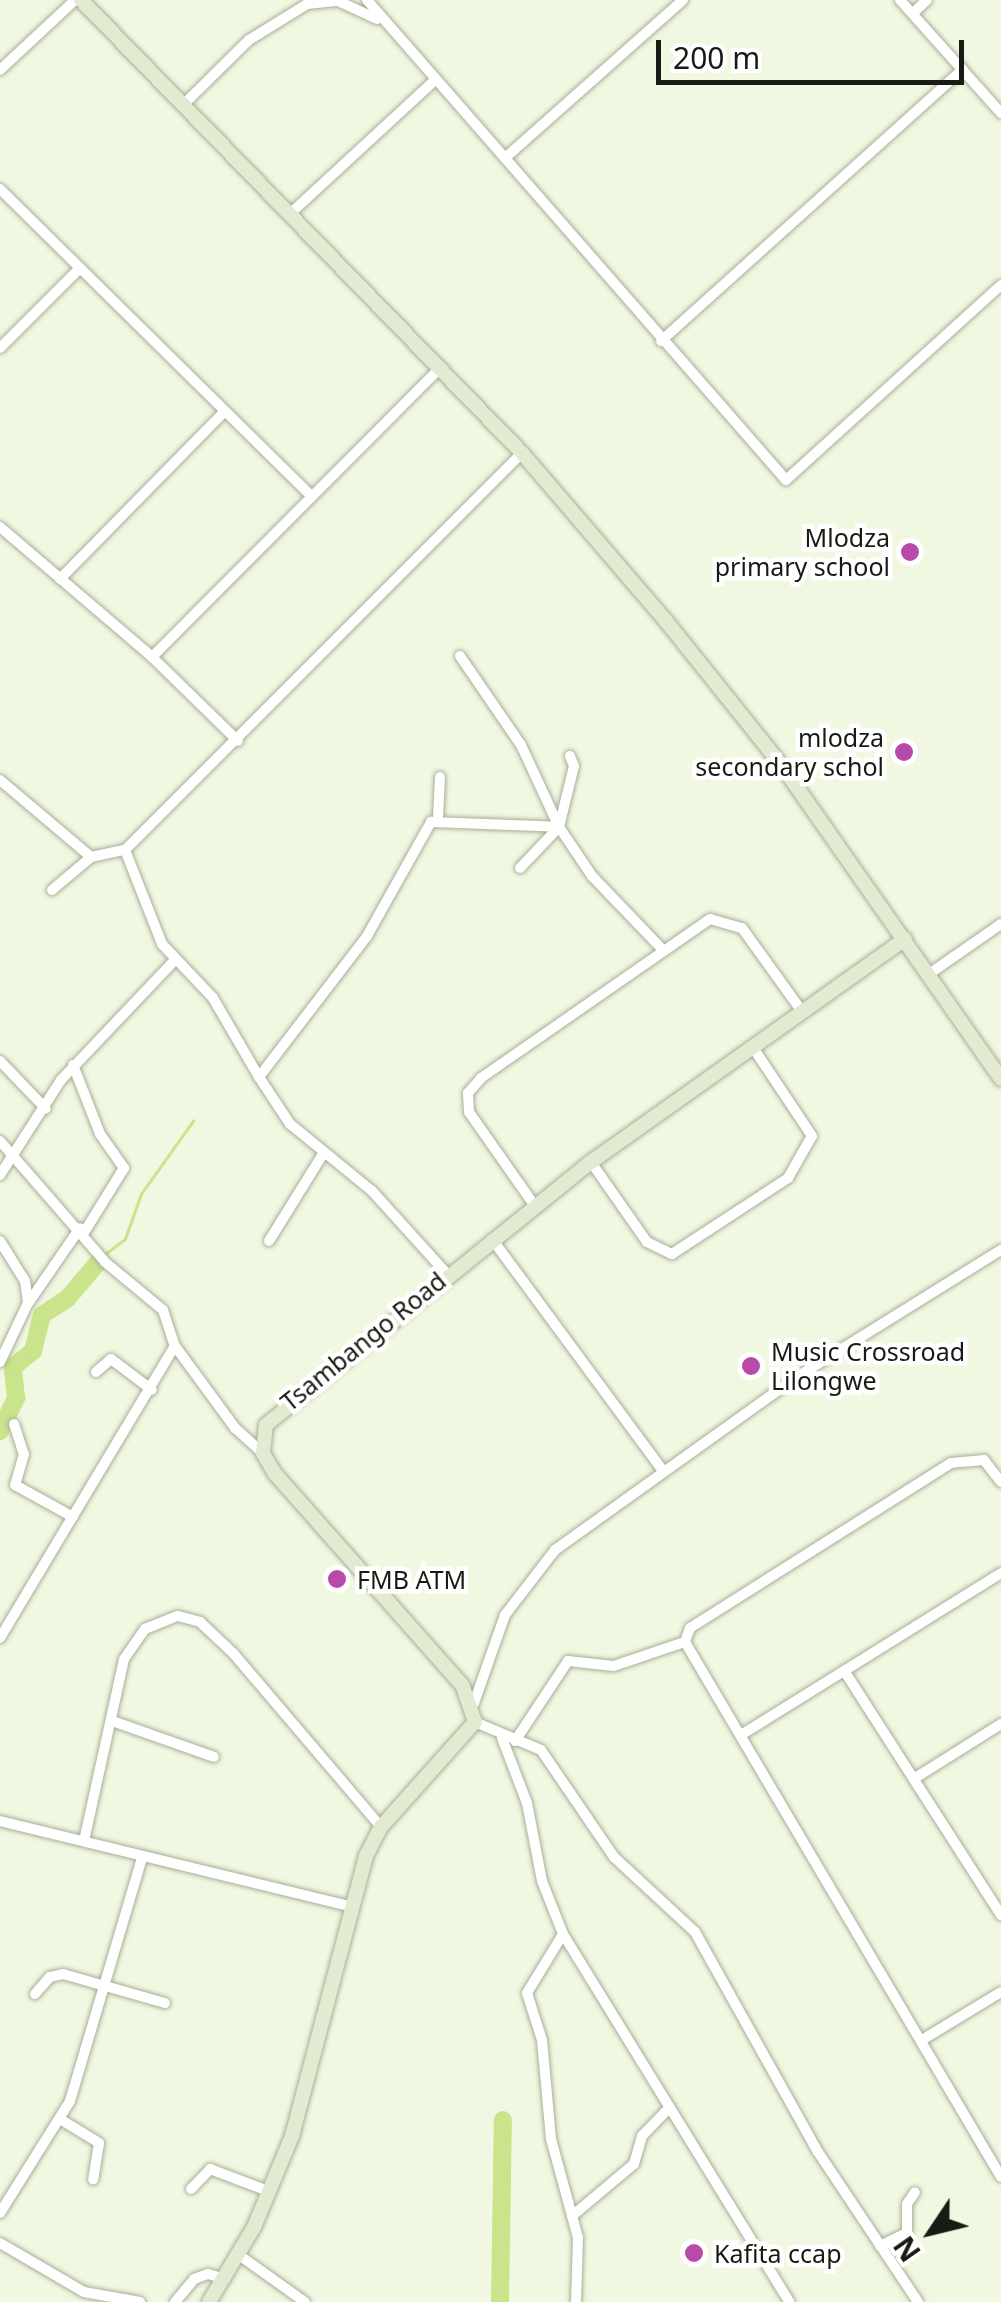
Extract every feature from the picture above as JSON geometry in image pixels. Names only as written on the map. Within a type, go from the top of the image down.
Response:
[{"type":"street","points":[[0,70],[78,0],[292,212],[522,453],[741,712],[999,1071]]},
{"type":"street","points":[[367,0],[380,21],[786,480],[1001,286]]},
{"type":"street","points":[[505,158],[683,0]]},
{"type":"street","points":[[900,0],[1001,113]]},
{"type":"street","points":[[912,13],[927,0]]},
{"type":"street","points":[[184,104],[249,40],[307,4],[338,1],[380,21]]},
{"type":"street","points":[[661,341],[964,69]]},
{"type":"street","points":[[292,212],[434,81]]},
{"type":"street","points":[[0,189],[311,496]]},
{"type":"street","points":[[0,348],[80,268]]},
{"type":"street","points":[[152,657],[440,368]]},
{"type":"street","points":[[60,579],[223,413]]},
{"type":"street","points":[[52,890],[91,857],[125,850],[522,453]]},
{"type":"street","points":[[0,527],[152,657],[238,741]]},
{"type":"street","points":[[460,656],[533,765],[558,827],[602,889],[662,950]]},
{"type":"street","points":[[520,868],[558,827],[570,756]]},
{"type":"street","points":[[259,1078],[367,936],[438,818],[440,777]]},
{"type":"street","points":[[0,780],[91,857]]},
{"type":"street","points":[[438,818],[558,827]]},
{"type":"street","points":[[125,850],[175,960],[213,998],[272,1105],[323,1154],[372,1190],[447,1274]]},
{"type":"street","points":[[535,1206],[476,1128],[468,1092],[710,918],[733,920],[801,1010]]},
{"type":"street","points":[[929,974],[1001,924]]},
{"type":"street","name":"Tsambango Road","points":[[263,1452],[262,1434],[276,1412],[447,1274],[591,1162],[905,939]]},
{"type":"street","points":[[0,1174],[73,1065],[96,1048],[175,960]]},
{"type":"street","points":[[591,1162],[646,1242],[672,1254],[788,1178],[812,1136],[752,1046]]},
{"type":"street","points":[[0,1062],[46,1109]]},
{"type":"street","points":[[0,1362],[28,1305],[124,1168],[100,1134],[73,1065]]},
{"type":"street","points":[[0,1140],[81,1231],[162,1310],[175,1346],[235,1428],[263,1452],[330,1542],[474,1704]]},
{"type":"street","points":[[270,1241],[323,1154]]},
{"type":"street","points":[[492,1239],[663,1471]]},
{"type":"street","points":[[0,1242],[25,1281],[28,1305]]},
{"type":"street","points":[[210,2302],[271,2192],[292,2136],[350,1906],[381,1827],[475,1722],[474,1704],[505,1615],[527,1580],[555,1550],[795,1378],[1001,1250]]},
{"type":"street","points":[[0,1638],[175,1346]]},
{"type":"street","points":[[96,1372],[110,1360],[152,1390]]},
{"type":"street","points":[[14,1424],[24,1454],[14,1484],[73,1517]]},
{"type":"street","points":[[515,1742],[568,1661],[614,1666],[684,1642],[690,1628],[951,1463],[984,1460],[1001,1482]]},
{"type":"street","points":[[741,1735],[1001,1572]]},
{"type":"street","points":[[84,1841],[131,1645],[154,1622],[188,1617],[233,1653],[381,1827]]},
{"type":"street","points":[[684,1642],[1001,2177]]},
{"type":"street","points":[[845,1672],[1001,1915]]},
{"type":"street","points":[[112,1721],[214,1757]]},
{"type":"street","points":[[475,1722],[502,1738],[541,1750],[614,1857],[696,1932],[818,2152],[915,2298],[903,2302]]},
{"type":"street","points":[[915,1778],[1001,1724]]},
{"type":"street","points":[[502,1738],[528,1803],[542,1881],[564,1934],[789,2302]]},
{"type":"street","points":[[0,1822],[350,1906]]},
{"type":"street","points":[[0,2214],[60,2119],[142,1858]]},
{"type":"street","points":[[564,1934],[527,1993],[542,2040],[551,2139],[580,2258],[576,2302]]},
{"type":"street","points":[[35,1994],[56,1974],[166,2003]]},
{"type":"street","points":[[922,2040],[1001,1992]]},
{"type":"street","points":[[572,2216],[634,2164],[642,2136],[670,2107]]},
{"type":"street","points":[[60,2119],[99,2143],[93,2180]]},
{"type":"street","points":[[191,2190],[210,2169],[271,2192]]},
{"type":"street","points":[[880,2246],[907,2233],[907,2204],[915,2192]]},
{"type":"street","points":[[0,2244],[84,2292],[140,2302]]},
{"type":"street","points":[[238,2255],[305,2302]]},
{"type":"street","points":[[175,2302],[194,2279],[224,2279]]},
{"type":"waterway","points":[[105,1254],[125,1239],[141,1194],[193,1121]]},
{"type":"waterway","points":[[0,1431],[16,1398],[13,1367],[33,1351],[42,1315],[67,1299],[100,1260]]},
{"type":"waterway","points":[[500,2302],[503,2120]]},
{"type":"place","name":"Mlodza primary school","points":[[910,552]]},
{"type":"place","name":"mlodza secondary schol","points":[[904,752]]},
{"type":"place","name":"Music Crossroad Lilongwe","points":[[751,1366]]},
{"type":"place","name":"FMB ATM","points":[[337,1579]]},
{"type":"place","name":"Kafita ccap","points":[[694,2253]]}]
